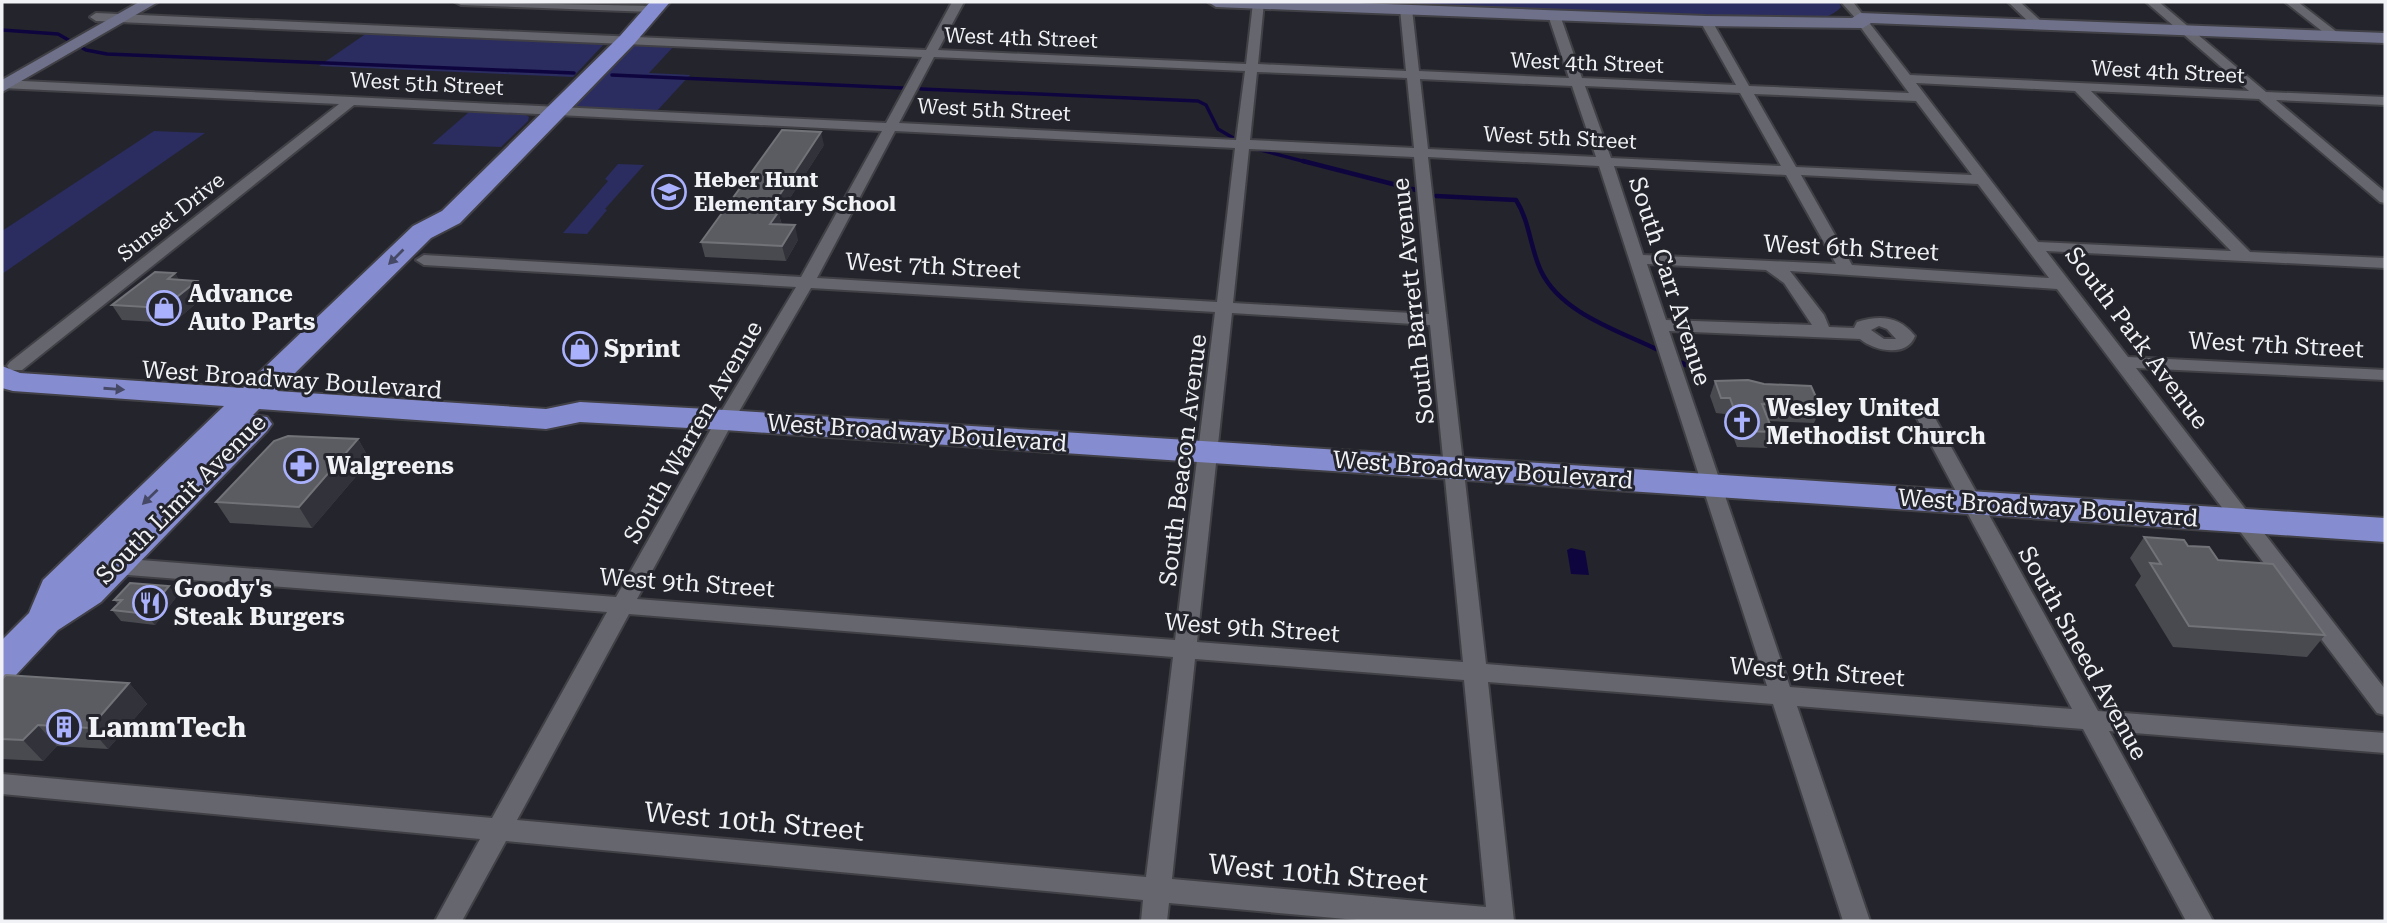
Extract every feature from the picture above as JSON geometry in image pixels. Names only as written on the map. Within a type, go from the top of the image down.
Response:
[{"type":"highway","name":"South Limit Avenue","points":[[2,664],[45,620],[88,592],[115,566],[422,232],[451,217],[627,40],[657,6]]},
{"type":"highway","name":"South Limit Avenue","points":[[45,620],[56,590],[183,464],[424,260],[449,234],[451,217]]},
{"type":"highway","name":"West Broadway Boulevard","points":[[276,388],[163,392],[13,382],[7,370],[38,362],[276,388],[546,419],[580,412],[725,420],[2385,530]]},
{"type":"highway","points":[[163,392],[183,406],[194,426],[183,464]]},
{"type":"street","points":[[70,40],[96,17],[125,2]]},
{"type":"street","points":[[3,81],[70,40],[121,19],[150,2]]},
{"type":"street","points":[[461,2],[657,6]]},
{"type":"street","name":"South Warren Avenue","points":[[448,921],[725,420],[806,283],[958,2]]},
{"type":"street","points":[[1216,2],[1706,21],[2038,24],[2385,38]]},
{"type":"street","name":"South Park Avenue","points":[[1847,2],[2385,706]]},
{"type":"street","points":[[2014,2],[2038,24]]},
{"type":"street","points":[[2152,2],[2378,188],[2385,199]]},
{"type":"street","points":[[2291,2],[2336,36]]},
{"type":"street","name":"South Beacon Avenue","points":[[1154,921],[1259,4]]},
{"type":"street","name":"South Barrett Avenue","points":[[1406,9],[1501,921]]},
{"type":"street","name":"South Carr Avenue","points":[[1554,15],[1856,921]]},
{"type":"street","name":"West 4th Street","points":[[96,17],[1919,97]]},
{"type":"street","points":[[1706,21],[1847,269]]},
{"type":"street","name":"West 4th Street","points":[[1906,79],[2385,101]]},
{"type":"street","name":"West 5th Street","points":[[3,81],[351,101],[1983,180]]},
{"type":"street","points":[[2079,87],[2245,256]]},
{"type":"street","name":"Sunset Drive","points":[[7,370],[351,101]]},
{"type":"street","points":[[2034,246],[2385,262]]},
{"type":"street","name":"West 6th Street","points":[[1637,259],[1847,269],[2062,284]]},
{"type":"street","name":"West 7th Street","points":[[424,260],[1439,320]]},
{"type":"street","points":[[1771,265],[1796,284],[1811,311],[1819,317],[1821,327],[1810,333]]},
{"type":"street","points":[[1796,284],[1808,267]]},
{"type":"street","points":[[1783,331],[1811,311]]},
{"type":"street","points":[[1659,325],[1864,334]]},
{"type":"street","name":"West 7th Street","points":[[2121,362],[2385,375]]},
{"type":"street","name":"South Sneed Avenue","points":[[1921,409],[2200,921]]},
{"type":"street","name":"West 9th Street","points":[[115,566],[2385,743]]},
{"type":"street","name":"West 10th Street","points":[[2,784],[1501,921]]},
{"type":"shaded area","points":[[1287,2],[1839,2],[1841,7],[1825,17],[1792,21]]},
{"type":"shaded area","points":[[367,33],[604,44],[573,77],[319,66]]},
{"type":"shaded area","points":[[674,46],[649,73],[690,75],[656,112],[573,107],[574,102],[629,47]]},
{"type":"shaded area","points":[[469,112],[529,117],[501,147],[432,144]]},
{"type":"shaded area","points":[[154,131],[205,133],[2,274],[2,231]]},
{"type":"shaded area","points":[[618,164],[644,165],[587,234],[563,233],[608,181],[605,179]]},
{"type":"shaded area","points":[[1571,548],[1585,551],[1589,575],[1571,574],[1567,550]]},
{"type":"building","name":"Heber Hunt Elementary School","points":[[782,130],[821,132],[769,211],[779,211],[770,224],[795,225],[782,246],[701,242]]},
{"type":"building","points":[[155,272],[175,273],[168,279],[197,281],[163,308],[112,305]]},
{"type":"building","points":[[1748,380],[1764,384],[1811,386],[1821,408],[1762,404],[1773,432],[1742,431],[1730,398],[1721,398],[1715,381]]},
{"type":"building","points":[[288,436],[358,439],[299,507],[216,502],[274,441]]},
{"type":"building","points":[[2144,537],[2184,540],[2188,546],[2209,547],[2218,560],[2273,564],[2325,635],[2189,626],[2150,563],[2161,564]]},
{"type":"building","points":[[130,583],[169,586],[146,614],[112,610],[122,600],[114,600]]},
{"type":"building","points":[[6,675],[129,683],[90,728],[38,725],[23,740],[2,739],[2,679]]},
{"type":"waterway","points":[[2,30],[58,34],[86,50],[107,54],[574,73]]},
{"type":"waterway","points":[[612,75],[903,88]]},
{"type":"waterway","points":[[921,89],[1198,101],[1206,105],[1218,129],[1235,139]]},
{"type":"waterway","points":[[1253,148],[1310,163]]},
{"type":"waterway","points":[[1303,161],[1416,190]]},
{"type":"waterway","points":[[1436,196],[1516,200],[1541,271],[1550,286],[1591,319],[1656,349]]},
{"type":"waterway","points":[[1682,363],[1686,365]]},
{"type":"place","name":"Heber Hunt Elementary School","points":[[669,192]]},
{"type":"place","name":"Advance Auto Parts","points":[[164,308]]},
{"type":"place","name":"Sprint","points":[[580,349]]},
{"type":"place","name":"Wesley United Methodist Church","points":[[1742,422]]},
{"type":"place","name":"Walgreens","points":[[301,466]]},
{"type":"place","name":"Goody's Steak Burgers","points":[[150,603]]},
{"type":"place","name":"LammTech","points":[[64,727]]}]
